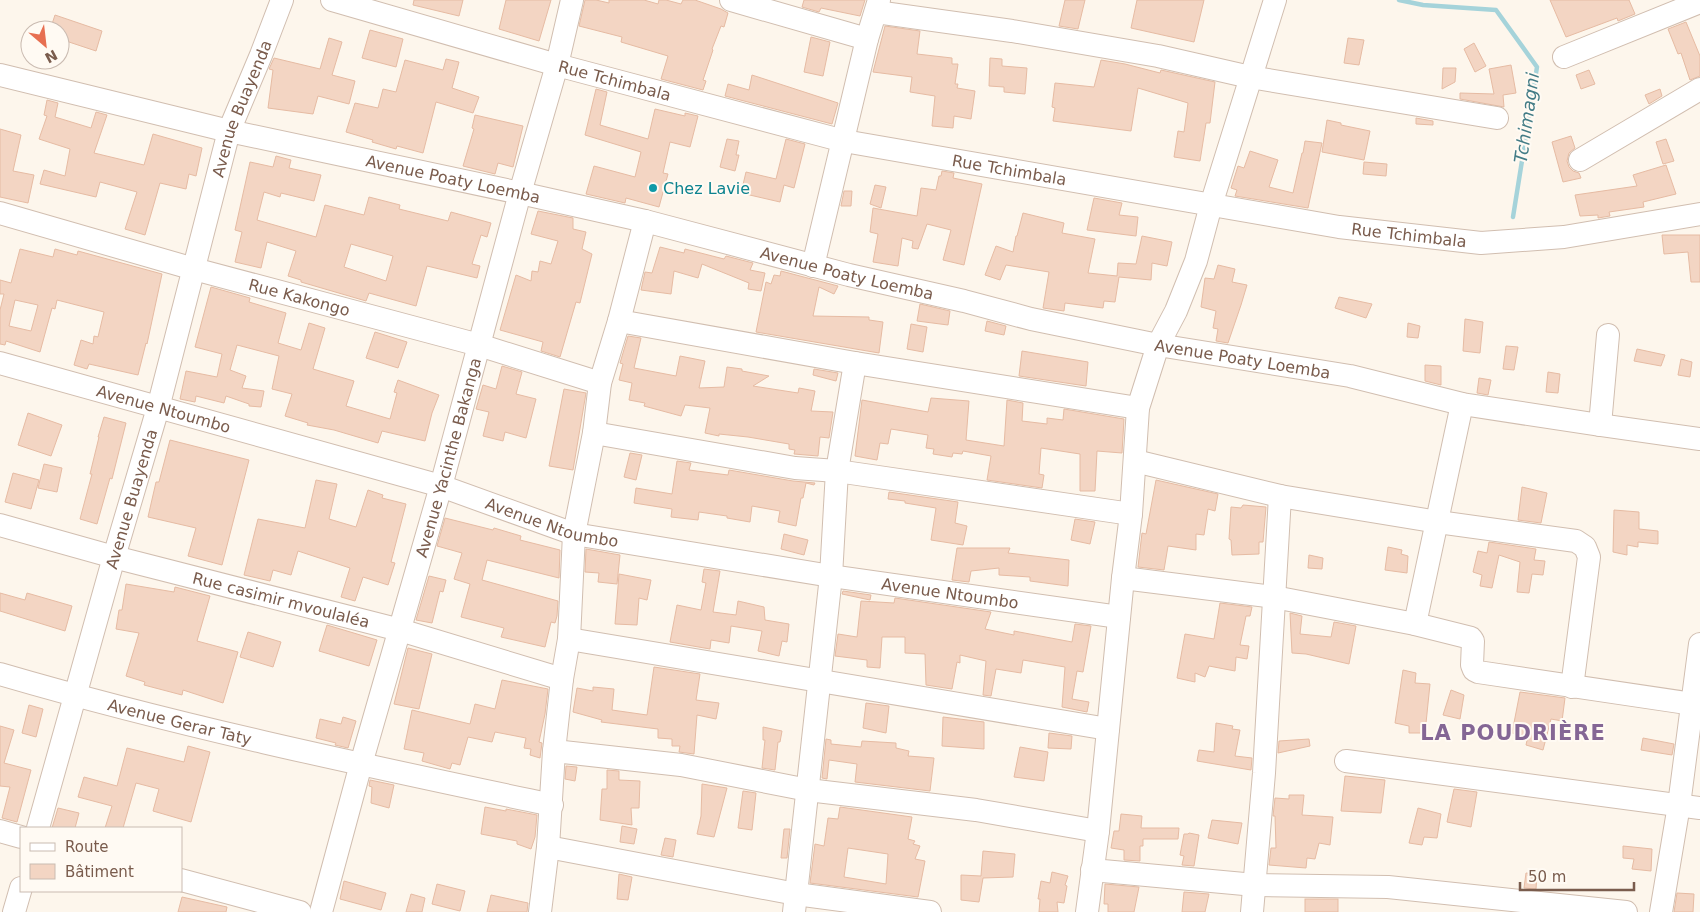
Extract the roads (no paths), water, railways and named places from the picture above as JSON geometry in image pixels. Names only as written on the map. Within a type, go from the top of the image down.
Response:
[{"type":"street","name":"Avenue Buayenda","points":[[38,827],[158,408],[229,131],[282,0]]},
{"type":"street","name":"Rue Tchimbala","points":[[332,0],[557,65],[844,141],[1339,227],[1481,243],[1564,237],[1700,214]]},
{"type":"street","name":"Avenue Yacinthe Bakanga","points":[[321,912],[557,65],[572,0]]},
{"type":"street","points":[[731,0],[867,39]]},
{"type":"street","points":[[1087,912],[1098,830],[1122,578],[1131,514],[1138,408],[1158,345],[1176,311],[1196,261],[1211,205],[1275,0]]},
{"type":"street","points":[[1564,58],[1700,2]]},
{"type":"street","points":[[813,266],[867,39],[877,6],[1158,56],[1250,77],[1497,118]]},
{"type":"street","name":"Avenue Poaty Loemba","points":[[0,75],[229,131],[645,221],[849,275],[964,300],[1016,316],[1158,345],[1350,376],[1462,404],[1700,439]]},
{"type":"street","points":[[1580,160],[1700,89]]},
{"type":"street","name":"Rue Kakongo","points":[[0,213],[194,269],[479,346],[600,383]]},
{"type":"street","points":[[540,912],[552,805],[554,751],[562,679],[569,638],[574,534],[594,433],[600,383],[619,321],[645,221]]},
{"type":"street","points":[[619,321],[855,363],[1138,408]]},
{"type":"street","points":[[1600,425],[1608,335]]},
{"type":"street","name":"Avenue Ntoumbo","points":[[0,363],[441,486],[574,534],[831,576],[1119,617]]},
{"type":"street","points":[[795,903],[831,576],[838,471],[855,363]]},
{"type":"street","points":[[1416,624],[1462,404]]},
{"type":"street","points":[[594,433],[795,468],[838,471],[1131,514]]},
{"type":"street","points":[[1135,462],[1280,496],[1438,522],[1576,541],[1585,547],[1589,557],[1572,687]]},
{"type":"street","points":[[1252,912],[1264,773],[1280,496]]},
{"type":"street","name":"Rue casimir mvoulaléa","points":[[0,525],[114,557],[400,630],[562,679]]},
{"type":"street","points":[[1122,578],[1274,597],[1416,624],[1471,638],[1473,641],[1472,665],[1474,670],[1478,672],[1696,704]]},
{"type":"street","points":[[569,638],[1108,729]]},
{"type":"street","points":[[1661,912],[1690,807],[1700,644]]},
{"type":"street","name":"Avenue Gerar Taty","points":[[0,674],[76,696],[361,764],[552,805]]},
{"type":"street","points":[[554,751],[681,765],[808,790],[976,810],[1098,830]]},
{"type":"street","points":[[1346,761],[1690,807]]},
{"type":"street","points":[[0,831],[20,837]]},
{"type":"street","points":[[548,847],[795,903],[930,912]]},
{"type":"street","points":[[1092,870],[1255,885],[1388,887],[1626,912]]},
{"type":"street","points":[[182,880],[300,912]]},
{"type":"street","points":[[14,912],[20,891]]},
{"type":"waterway","name":"Tchimagni","points":[[1399,0],[1423,5],[1496,10],[1537,67],[1513,217]]},
{"type":"place","name":"Chez Lavie","points":[[653,188]]},
{"type":"district","name":"LA POUDRIÈRE","points":[[1513,733]]}]
